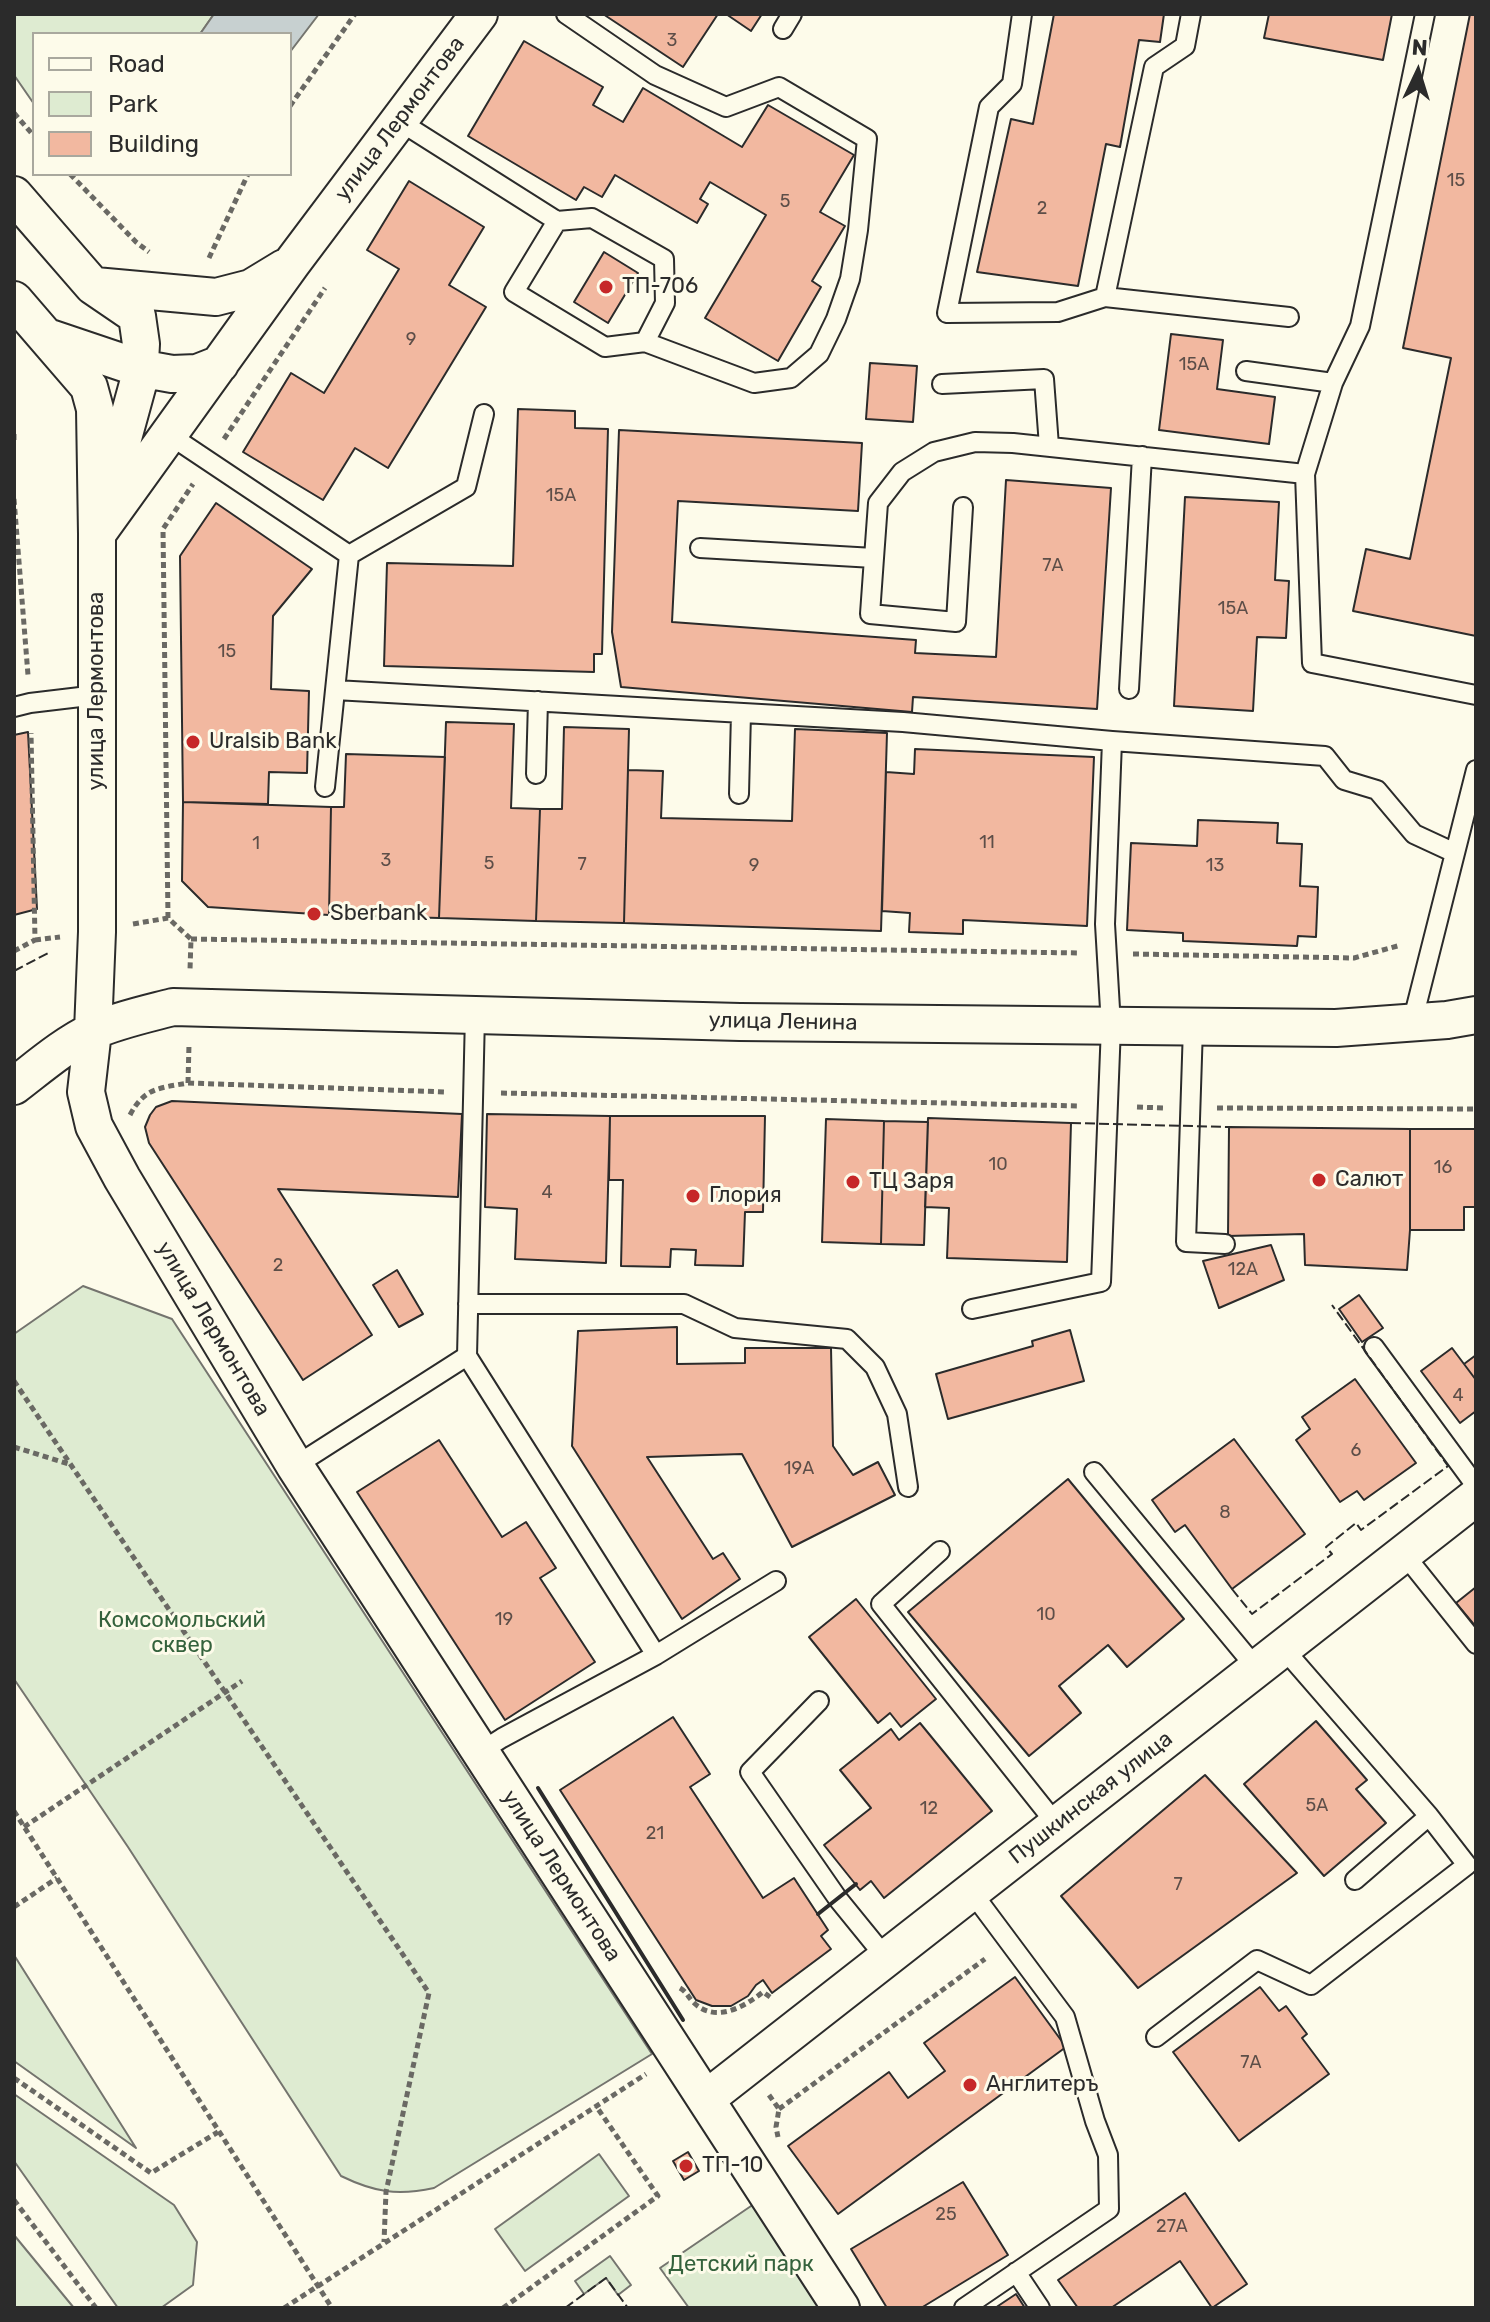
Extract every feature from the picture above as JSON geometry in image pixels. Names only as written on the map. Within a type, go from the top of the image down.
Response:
[{"type":"street","name":"улица Лермонтова","points":[[479,14],[292,263],[97,534],[97,932],[93,1031],[86,1092],[94,1126],[130,1191],[295,1466],[841,2308]]},
{"type":"street","points":[[14,195],[93,286],[101,302],[101,315],[97,325],[89,332],[68,338],[45,336]]},
{"type":"street","name":"улица Лермонтова","points":[[93,286],[216,297],[251,288],[292,263]]},
{"type":"street","points":[[93,286],[137,316],[141,344],[139,380],[97,534]]},
{"type":"street","points":[[14,300],[89,387],[95,409],[97,534]]},
{"type":"street","points":[[45,336],[139,368],[172,374],[197,373],[220,364]]},
{"type":"street","name":"улица Ленина","points":[[14,1086],[58,1052],[93,1031],[173,1007],[740,1022],[1336,1028],[1476,1015]]},
{"type":"street","name":"Пушкинская улица","points":[[706,2099],[1476,1497]]},
{"type":"lane","points":[[557,221],[514,292],[605,347],[645,342],[754,383],[791,378],[819,354],[850,279],[867,139],[779,87],[726,107],[655,75],[566,14]]},
{"type":"lane","points":[[1022,14],[1012,84],[989,107],[947,313],[1058,312],[1105,297],[1289,317]]},
{"type":"lane","points":[[1105,297],[1154,67],[1185,46],[1191,14]]},
{"type":"lane","points":[[1425,14],[1360,326],[1333,383],[1305,474],[1312,663],[1476,695]]},
{"type":"lane","points":[[399,121],[557,221],[592,218],[664,259],[665,303],[645,342]]},
{"type":"lane","points":[[1246,371],[1333,383]]},
{"type":"lane","points":[[942,384],[1044,379],[1049,446]]},
{"type":"lane","points":[[349,555],[466,487],[484,414]]},
{"type":"lane","points":[[168,434],[349,555]]},
{"type":"lane","points":[[963,507],[956,622],[870,614],[878,503],[902,472],[934,452],[975,442],[1013,443],[1305,474]]},
{"type":"lane","points":[[1129,689],[1142,456]]},
{"type":"lane","points":[[700,548],[874,558]]},
{"type":"lane","points":[[325,787],[349,555]]},
{"type":"lane","points":[[335,690],[903,722],[1325,756],[1344,780],[1377,790],[1414,834],[1455,853]]},
{"type":"lane","points":[[14,707],[97,695]]},
{"type":"lane","points":[[536,774],[538,701]]},
{"type":"lane","points":[[739,794],[741,713]]},
{"type":"lane","points":[[972,1309],[1101,1282],[1111,1026],[1105,924],[1112,741]]},
{"type":"lane","points":[[1412,1023],[1476,770]]},
{"type":"lane","points":[[475,1015],[467,1356],[656,1655]]},
{"type":"lane","points":[[1193,1027],[1186,1242],[1225,1244]]},
{"type":"lane","points":[[468,1304],[684,1304],[735,1328],[847,1339],[875,1367],[897,1414],[908,1487]]},
{"type":"lane","points":[[1374,1347],[1476,1486]]},
{"type":"lane","points":[[295,1466],[467,1356]]},
{"type":"lane","points":[[1094,1472],[1270,1658],[1429,1816],[1467,1865],[1311,1985],[1257,1960],[1156,2037]]},
{"type":"lane","points":[[940,1551],[881,1604],[1057,1825]]},
{"type":"lane","points":[[1404,1554],[1476,1644]]},
{"type":"lane","points":[[480,1752],[656,1655],[776,1581]]},
{"type":"lane","points":[[819,1701],[750,1772],[838,1899],[886,1958]]},
{"type":"lane","points":[[1355,1880],[1429,1816]]},
{"type":"lane","points":[[964,2308],[1109,2209],[1108,2155],[1065,2017],[971,1891]]},
{"type":"lane","points":[[1016,2272],[1040,2308]]},
{"type":"path","points":[[292,103],[355,14]]},
{"type":"path","points":[[14,113],[32,134]]},
{"type":"path","points":[[72,176],[136,242],[157,259]]},
{"type":"path","points":[[207,264],[247,176]]},
{"type":"path","points":[[330,281],[163,529],[168,918],[191,939],[1354,958],[1433,937]]},
{"type":"path","points":[[14,434],[14,443]]},
{"type":"path","points":[[35,940],[168,918]]},
{"type":"path","points":[[188,1083],[191,939]]},
{"type":"path","points":[[129,1119],[139,1099],[161,1087],[188,1083],[473,1093],[1108,1107],[1476,1109]]},
{"type":"path","points":[[14,1381],[429,1993],[386,2192],[384,2242]]},
{"type":"path","points":[[14,1447],[70,1464]]},
{"type":"path","points":[[24,1827],[242,1681]]},
{"type":"path","points":[[14,1811],[332,2308]]},
{"type":"path","points":[[14,1907],[57,1878]]},
{"type":"path","points":[[676,1986],[685,1991],[694,2003],[706,2010],[719,2012],[746,2006],[763,1992],[774,1999]]},
{"type":"path","points":[[284,2308],[647,2073]]},
{"type":"path","points":[[14,2078],[151,2173],[218,2132]]},
{"type":"path","points":[[503,2308],[658,2196],[596,2106]]},
{"type":"path","points":[[14,2200],[96,2308]]},
{"type":"green space","points":[[14,14],[214,14],[201,32],[32,32],[32,101],[14,75]]},
{"type":"green space","name":"Комсомольский сквер","points":[[83,1286],[172,1319],[652,2054],[434,2188],[386,2191],[341,2176],[128,1847],[14,1679],[14,1334]]},
{"type":"green space","points":[[14,1955],[136,2148],[14,2061]]},
{"type":"green space","points":[[14,2094],[174,2205],[197,2242],[193,2285],[161,2308],[118,2308],[14,2161]]},
{"type":"green space","points":[[599,2154],[629,2196],[525,2271],[495,2229]]},
{"type":"green space","name":"Детский парк","points":[[754,2204],[820,2308],[689,2308],[660,2268]]},
{"type":"green space","points":[[14,2235],[74,2308],[14,2308]]},
{"type":"green space","points":[[610,2256],[631,2285],[618,2295],[606,2278],[584,2294],[575,2281]]},
{"type":"shaded area","points":[[214,14],[319,14],[292,49],[292,32],[201,32]]},
{"type":"building","points":[[603,14],[718,14],[683,67]]},
{"type":"building","points":[[726,14],[762,14],[751,31]]},
{"type":"building","points":[[1054,14],[1164,14],[1160,42],[1139,40],[1120,147],[1106,144],[1078,286],[977,272],[1011,119],[1033,124]]},
{"type":"building","points":[[1269,14],[1392,14],[1383,60],[1264,38]]},
{"type":"building","points":[[1470,14],[1476,14],[1476,636],[1353,611],[1366,549],[1410,559],[1451,358],[1403,348]]},
{"type":"building","points":[[524,41],[603,87],[593,105],[623,122],[643,88],[742,147],[768,105],[854,155],[820,212],[845,226],[812,281],[821,287],[778,361],[705,318],[766,215],[710,182],[700,199],[708,204],[697,223],[615,175],[602,197],[584,187],[576,200],[468,136]]},
{"type":"building","points":[[409,181],[484,227],[449,285],[486,307],[388,468],[355,448],[323,500],[243,452],[291,373],[324,393],[399,269],[367,250]]},
{"type":"building","name":"ТП-706","points":[[604,252],[638,273],[608,323],[574,302]]},
{"type":"building","points":[[1171,334],[1223,340],[1217,389],[1275,397],[1269,444],[1159,430]]},
{"type":"building","points":[[870,363],[917,366],[913,422],[866,419]]},
{"type":"building","points":[[518,409],[575,411],[575,428],[608,429],[602,654],[594,654],[594,672],[384,666],[387,563],[513,566]]},
{"type":"building","points":[[619,430],[862,443],[858,511],[678,501],[672,622],[916,640],[915,653],[996,657],[1006,480],[1111,488],[1097,709],[913,697],[912,712],[621,687],[612,632]]},
{"type":"building","points":[[1185,497],[1279,502],[1275,580],[1289,581],[1286,638],[1257,637],[1253,711],[1174,706]]},
{"type":"building","points":[[216,503],[312,569],[273,616],[271,689],[309,691],[307,773],[269,772],[268,804],[183,802],[180,556]]},
{"type":"building","points":[[446,722],[514,724],[511,808],[540,809],[536,921],[439,918]]},
{"type":"building","points":[[564,727],[629,729],[624,923],[536,921],[540,809],[562,809]]},
{"type":"building","points":[[795,729],[887,733],[881,931],[624,923],[628,770],[663,771],[661,818],[792,821]]},
{"type":"building","points":[[28,732],[37,909],[14,915],[14,735]]},
{"type":"building","points":[[915,749],[1094,757],[1087,926],[963,920],[963,934],[909,932],[910,913],[882,911],[886,772],[914,774]]},
{"type":"building","points":[[346,754],[445,757],[439,918],[329,915],[331,807],[344,807]]},
{"type":"building","points":[[183,802],[331,807],[329,915],[208,907],[182,881]]},
{"type":"building","points":[[1198,820],[1278,823],[1277,843],[1302,844],[1300,886],[1318,887],[1316,937],[1298,936],[1297,946],[1183,941],[1183,933],[1127,930],[1131,843],[1197,846]]},
{"type":"building","points":[[172,1101],[462,1114],[458,1197],[278,1189],[372,1335],[303,1380],[149,1143],[145,1127],[150,1115],[156,1107]]},
{"type":"building","points":[[487,1114],[610,1116],[606,1263],[515,1259],[517,1209],[485,1207]]},
{"type":"building","name":"Глория","points":[[610,1116],[765,1116],[763,1212],[745,1212],[743,1266],[695,1265],[696,1250],[671,1249],[670,1267],[621,1266],[623,1180],[609,1180]]},
{"type":"building","points":[[928,1118],[1071,1123],[1067,1262],[947,1258],[949,1208],[925,1207]]},
{"type":"building","name":"ТЦ Заря","points":[[826,1119],[884,1121],[881,1244],[822,1242]]},
{"type":"building","points":[[884,1121],[928,1122],[924,1245],[881,1244]]},
{"type":"building","name":"Салют","points":[[1229,1127],[1410,1129],[1407,1270],[1305,1265],[1304,1234],[1228,1236]]},
{"type":"building","points":[[1410,1129],[1476,1129],[1476,1207],[1464,1207],[1464,1230],[1410,1230]]},
{"type":"building","points":[[1271,1245],[1284,1280],[1219,1308],[1203,1261]]},
{"type":"building","points":[[397,1270],[423,1314],[399,1327],[373,1285]]},
{"type":"building","points":[[1359,1295],[1383,1328],[1362,1342],[1339,1309]]},
{"type":"building","points":[[677,1327],[677,1364],[745,1363],[745,1348],[831,1348],[833,1446],[853,1475],[878,1462],[895,1495],[792,1547],[742,1454],[647,1457],[713,1559],[723,1553],[740,1579],[682,1619],[572,1446],[578,1331]]},
{"type":"building","points":[[1070,1330],[1084,1381],[948,1419],[936,1374],[1033,1346],[1032,1341]]},
{"type":"building","points":[[1452,1348],[1476,1380],[1476,1411],[1460,1423],[1421,1371]]},
{"type":"building","points":[[1476,1355],[1476,1380],[1464,1364]]},
{"type":"building","points":[[1355,1379],[1416,1463],[1364,1500],[1357,1491],[1340,1502],[1296,1440],[1310,1429],[1302,1417]]},
{"type":"building","points":[[1234,1439],[1305,1534],[1232,1589],[1185,1525],[1175,1532],[1152,1500]]},
{"type":"building","points":[[439,1440],[502,1537],[526,1522],[556,1568],[540,1578],[595,1662],[505,1720],[357,1492]]},
{"type":"building","points":[[1068,1479],[1184,1619],[1127,1667],[1108,1645],[1059,1686],[1081,1713],[1029,1756],[908,1612]]},
{"type":"building","points":[[1476,1587],[1476,1627],[1456,1603]]},
{"type":"building","points":[[856,1599],[936,1699],[901,1727],[890,1713],[878,1723],[809,1637]]},
{"type":"building","points":[[673,1717],[710,1774],[690,1787],[763,1898],[794,1878],[828,1930],[821,1936],[831,1949],[772,1993],[763,1980],[748,1996],[731,2006],[712,2006],[696,2000],[560,1790]]},
{"type":"building","points":[[1316,1721],[1367,1780],[1356,1789],[1386,1823],[1324,1876],[1244,1784]]},
{"type":"building","points":[[920,1723],[992,1811],[884,1898],[871,1881],[860,1890],[824,1845],[871,1808],[840,1770],[891,1729],[899,1740]]},
{"type":"building","points":[[1205,1775],[1297,1873],[1138,1988],[1061,1896]]},
{"type":"building","name":"Англитеръ","points":[[1015,1977],[1066,2047],[838,2214],[788,2146],[889,2072],[908,2098],[945,2071],[924,2043]]},
{"type":"building","points":[[1260,1987],[1279,2011],[1286,2006],[1307,2034],[1302,2038],[1329,2074],[1239,2141],[1173,2052]]},
{"type":"building","name":"ТП-10","points":[[688,2152],[699,2171],[684,2180],[673,2161]]},
{"type":"building","points":[[963,2182],[1008,2255],[921,2308],[887,2308],[851,2249]]},
{"type":"building","points":[[1185,2193],[1247,2284],[1212,2308],[1180,2261],[1111,2308],[1078,2308],[1058,2280]]},
{"type":"building","points":[[1016,2294],[1025,2308],[995,2308]]},
{"type":"fence","points":[[14,971],[50,952]]},
{"type":"fence","points":[[1071,1123],[1229,1127]]},
{"type":"fence","points":[[1232,1589],[1252,1614],[1332,1554],[1326,1547],[1356,1523],[1361,1530],[1448,1466],[1332,1305]]},
{"type":"fence","points":[[565,2308],[606,2278],[628,2308]]},
{"type":"wall","points":[[538,1788],[683,2020]]},
{"type":"wall","points":[[818,1914],[856,1884]]},
{"type":"place","name":"ТП-706","points":[[606,287]]},
{"type":"place","name":"Uralsib Bank","points":[[193,742]]},
{"type":"place","name":"Sberbank","points":[[314,914]]},
{"type":"place","name":"Салют","points":[[1319,1180]]},
{"type":"place","name":"ТЦ Заря","points":[[853,1182]]},
{"type":"place","name":"Глория","points":[[693,1196]]},
{"type":"place","name":"Англитеръ","points":[[970,2085]]},
{"type":"place","name":"ТП-10","points":[[686,2166]]}]
